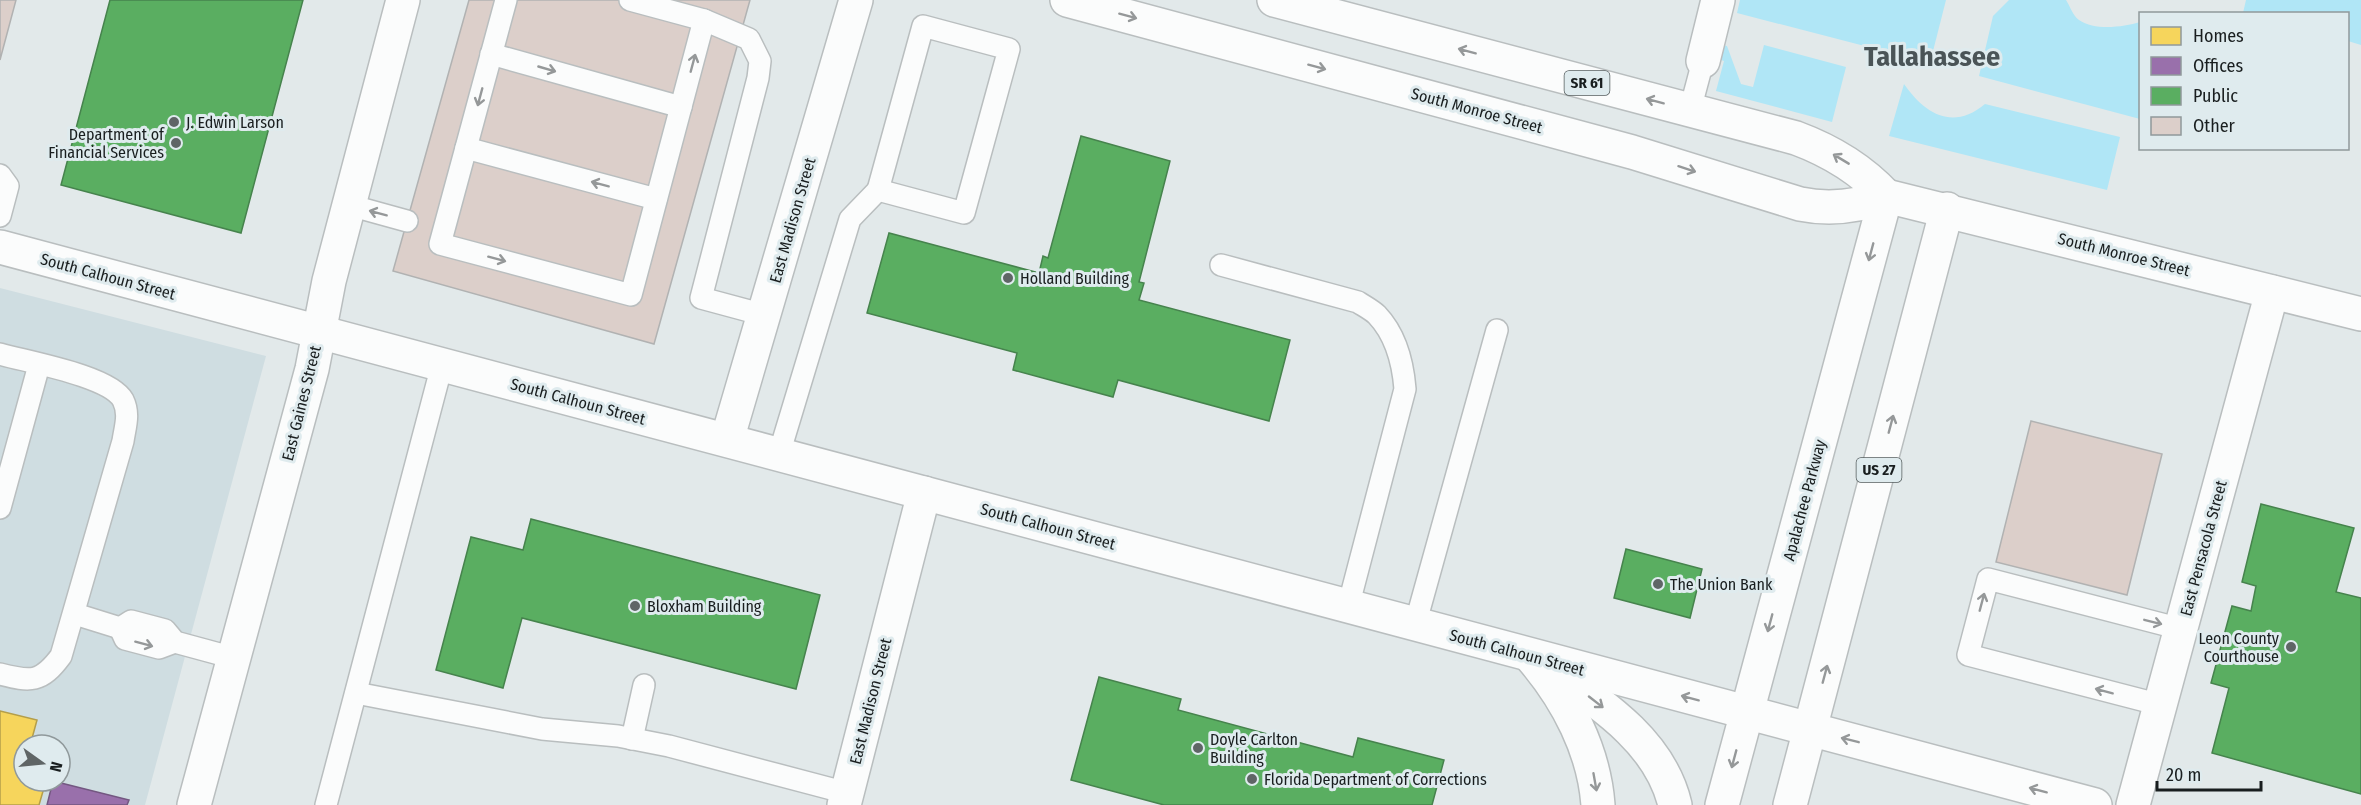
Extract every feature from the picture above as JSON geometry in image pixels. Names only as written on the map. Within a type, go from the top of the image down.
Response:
[{"type":"street","name":"East Gaines Street","points":[[194,805],[312,369],[318,332],[349,205],[403,0]]},
{"type":"street","name":"East Madison Street","points":[[727,440],[856,0]]},
{"type":"street","name":"South Monroe Street","points":[[1067,0],[1632,152],[1800,204],[1840,208],[1886,196],[1947,209],[2361,314]]},
{"type":"street","name":"SR 61","points":[[1274,0],[1817,146],[1854,166],[1886,196]]},
{"type":"street","points":[[1703,61],[1719,0]]},
{"type":"street","name":"Apalachee Parkway","points":[[1722,805],[1886,196]]},
{"type":"street","name":"US 27","points":[[1790,805],[1947,209]]},
{"type":"street","name":"South Calhoun Street","points":[[0,247],[2095,805]]},
{"type":"street","name":"East Pensacola Street","points":[[2133,805],[2272,292]]},
{"type":"street","name":"East Madison Street","points":[[845,799],[924,493]]},
{"type":"street","points":[[1531,656],[1560,697],[1581,737],[1594,772],[1598,805]]},
{"type":"street","points":[[1531,656],[1618,720],[1650,750],[1663,770],[1675,805]]},
{"type":"lane","points":[[506,0],[440,244],[631,295],[704,20]]},
{"type":"lane","points":[[630,0],[704,20],[749,39],[760,61],[701,298],[764,315]]},
{"type":"lane","points":[[779,454],[850,219],[878,190],[923,26],[1009,49],[964,213],[878,190]]},
{"type":"lane","points":[[491,54],[681,107]]},
{"type":"lane","points":[[1690,110],[1703,61]]},
{"type":"lane","points":[[466,148],[656,199]]},
{"type":"lane","points":[[0,175],[8,186],[0,216]]},
{"type":"lane","points":[[349,205],[407,221]]},
{"type":"lane","points":[[1221,265],[1358,302],[1377,315],[1392,338],[1403,366],[1405,389],[1347,607]]},
{"type":"lane","points":[[1416,625],[1497,330]]},
{"type":"lane","points":[[0,354],[99,381],[114,389],[123,401],[127,417],[123,441],[75,614],[61,656],[42,676],[29,680],[0,674]]},
{"type":"lane","points":[[326,805],[442,364]]},
{"type":"lane","points":[[0,508],[39,365]]},
{"type":"lane","points":[[2161,705],[1968,655],[1988,579],[2181,629]]},
{"type":"lane","points":[[75,614],[120,628],[131,621],[139,622],[165,630],[175,642],[234,658]]},
{"type":"lane","points":[[632,739],[644,685]]},
{"type":"lane","points":[[356,693],[542,729],[632,739],[669,746],[845,799]]},
{"type":"shaded area","points":[[1740,0],[1946,0],[1930,63],[1737,13]]},
{"type":"shaded area","points":[[2009,0],[2066,0],[2077,18],[2093,26],[2117,26],[2139,22],[2139,119],[1979,76],[1993,16]]},
{"type":"shaded area","points":[[2246,0],[2361,0],[2361,45],[2349,41],[2349,12],[2243,12]]},
{"type":"shaded area","points":[[1722,45],[1727,46],[1741,84],[1753,87],[1764,45],[1846,67],[1832,122],[1716,91],[1724,61],[1718,59]]},
{"type":"shaded area","points":[[1904,84],[1921,104],[1940,115],[1962,116],[1985,104],[2120,137],[2107,190],[1889,136]]},
{"type":"shaded area","points":[[0,288],[266,356],[145,805],[0,805]]},
{"type":"building: Homes","points":[[0,711],[37,720],[33,733],[12,733],[12,793],[42,793],[39,805],[0,805]]},
{"type":"building: Offices","points":[[72,786],[129,800],[127,805],[47,805],[50,793],[72,793]]},
{"type":"building: Public","name":"J. Edwin Larson","points":[[110,0],[303,0],[241,233],[61,185]]},
{"type":"building: Public","name":"Holland Building","points":[[1081,136],[1170,161],[1139,282],[1144,283],[1139,300],[1290,340],[1269,421],[1118,380],[1113,397],[1013,370],[1017,353],[867,313],[889,233],[1039,273],[1043,256],[1048,258]]},
{"type":"building: Public","name":"Leon County Courthouse","points":[[2261,504],[2354,528],[2336,592],[2361,598],[2361,794],[2212,753],[2229,688],[2211,683],[2232,606],[2251,611],[2256,586],[2242,582]]},
{"type":"building: Public","name":"Bloxham Building","points":[[531,519],[820,595],[796,689],[522,618],[503,688],[436,670],[471,537],[523,550]]},
{"type":"building: Public","name":"The Union Bank","points":[[1626,549],[1702,569],[1690,618],[1614,598]]},
{"type":"building: Public","name":"Doyle Carlton Building","points":[[1099,677],[1181,699],[1178,710],[1353,757],[1358,738],[1444,760],[1432,805],[1164,805],[1071,780]]},
{"type":"building: Other","points":[[0,0],[16,0],[0,60]]},
{"type":"building: Other","points":[[469,0],[750,0],[654,344],[393,271]]},
{"type":"building: Other","points":[[2031,421],[2162,454],[2127,595],[1996,562]]},
{"type":"place","name":"J. Edwin Larson","points":[[174,122]]},
{"type":"place","name":"Department of Financial Services","points":[[176,143]]},
{"type":"place","name":"Holland Building","points":[[1008,278]]},
{"type":"place","name":"The Union Bank","points":[[1658,584]]},
{"type":"place","name":"Bloxham Building","points":[[635,606]]},
{"type":"place","name":"Leon County Courthouse","points":[[2291,647]]},
{"type":"place","name":"Doyle Carlton Building","points":[[1198,748]]},
{"type":"place","name":"Florida Department of Corrections","points":[[1252,779]]},
{"type":"district","name":"Tallahassee","points":[[1932,56]]}]
